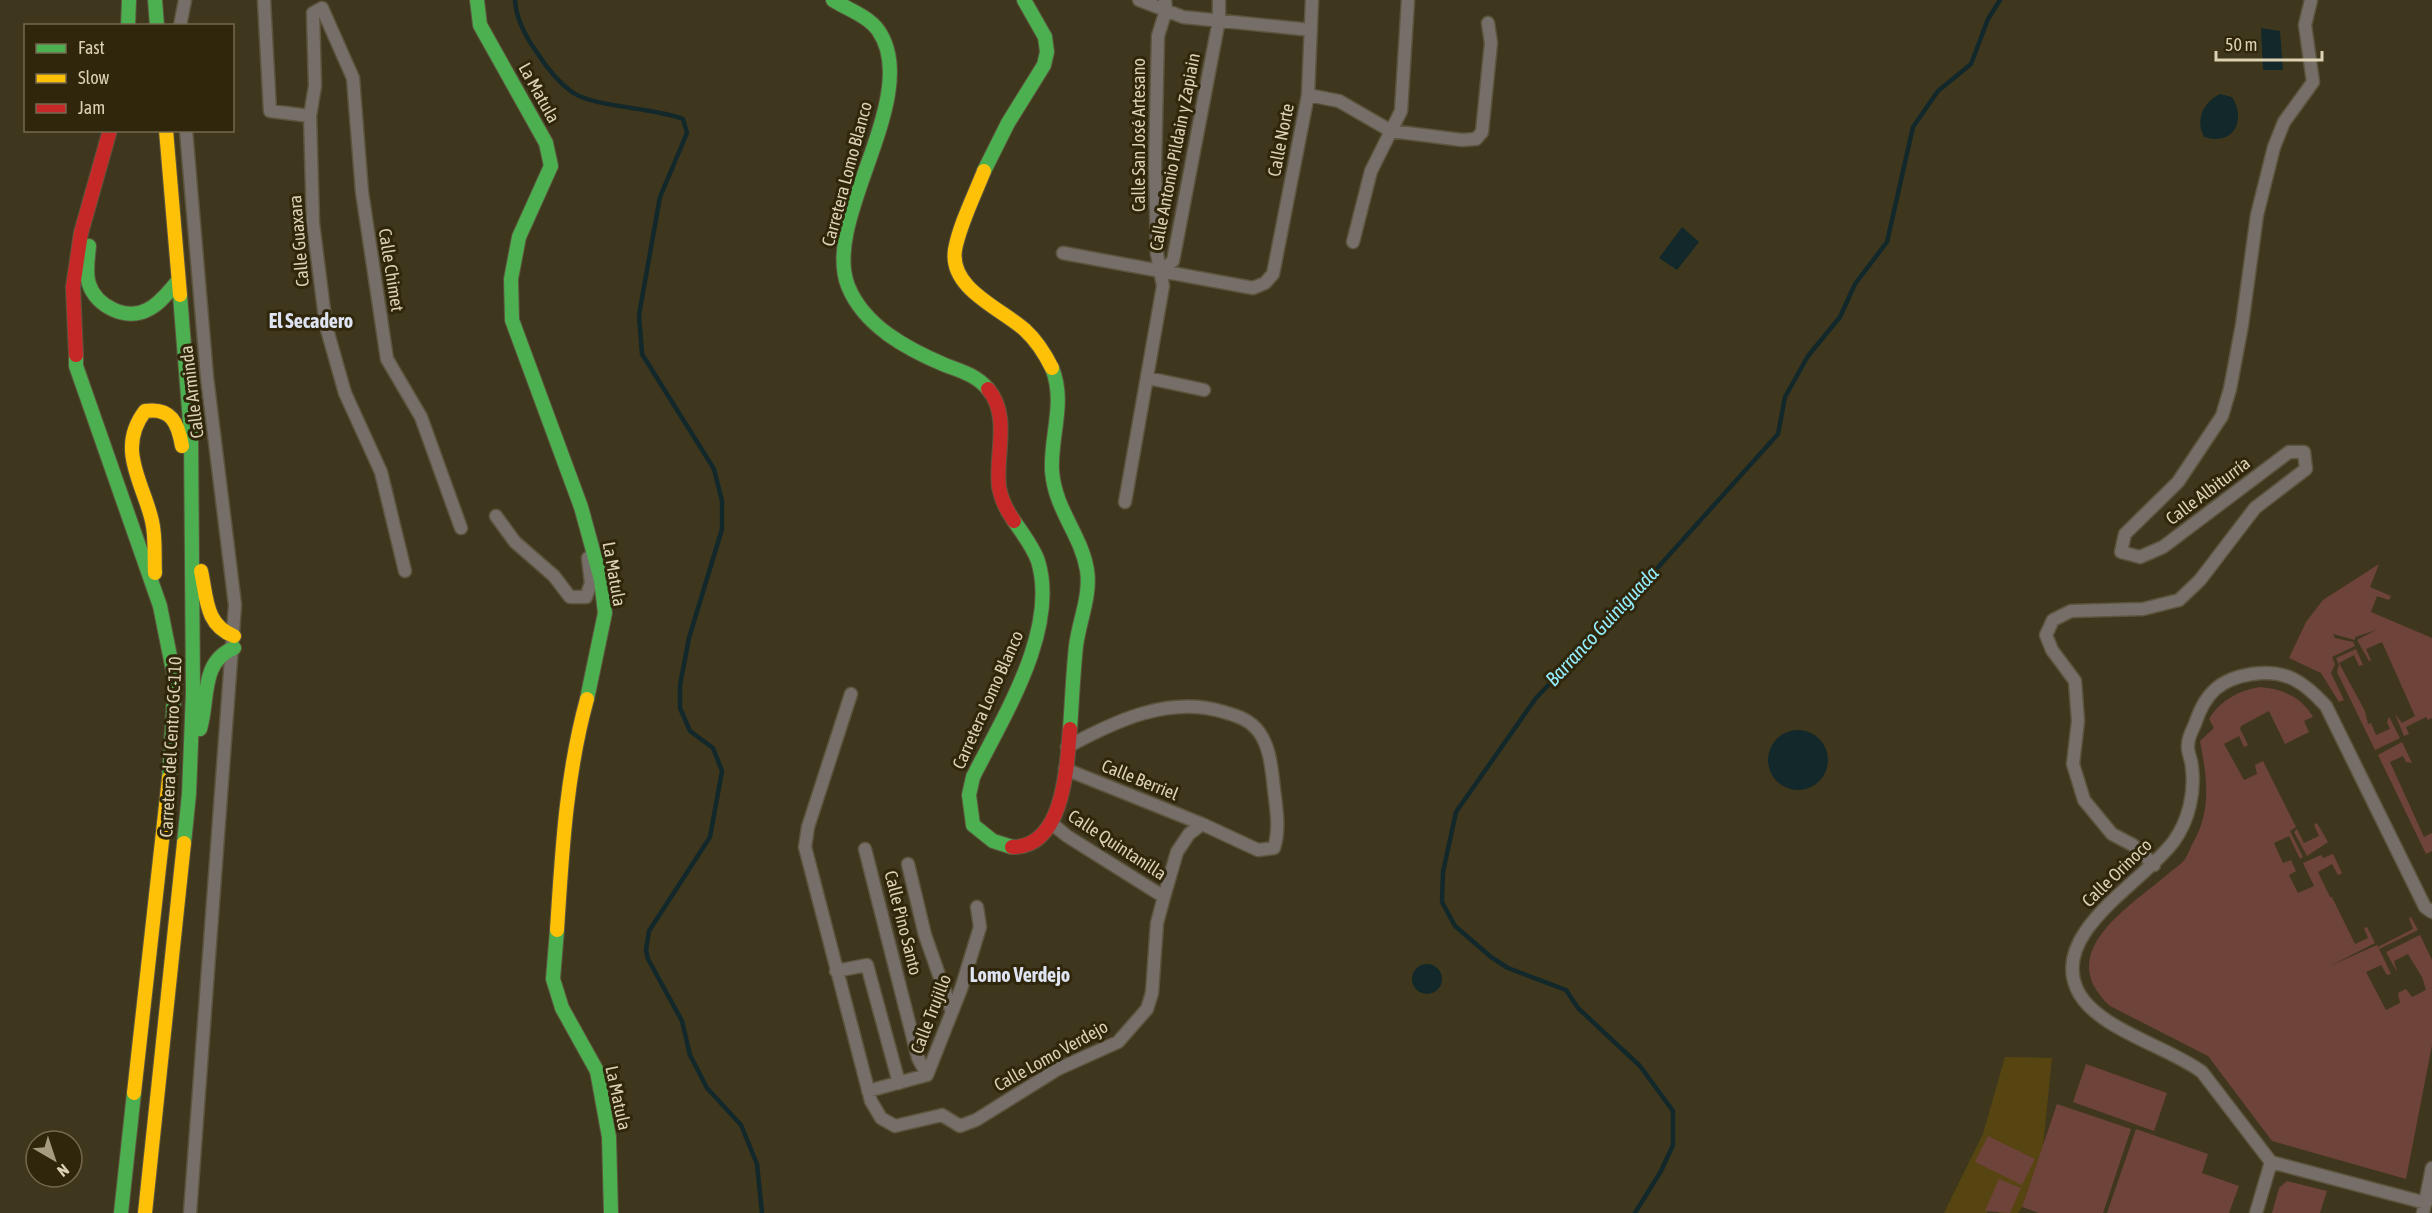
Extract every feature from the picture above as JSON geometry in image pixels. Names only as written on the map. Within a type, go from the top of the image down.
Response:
[{"type":"street","points":[[128,24],[129,0]]},
{"type":"street","points":[[180,24],[184,0]]},
{"type":"street","points":[[264,0],[270,111],[310,116]]},
{"type":"street","name":"La Matula","points":[[477,0],[480,25],[546,143],[551,166],[519,237],[510,279],[512,320],[581,507],[601,580],[604,613],[596,664],[576,739],[567,804],[553,979],[562,1008],[597,1071],[609,1137],[611,1213]]},
{"type":"street","name":"Carretera Lomo Blanco","points":[[833,0],[878,30],[888,49],[888,75],[884,105],[870,162],[844,247],[842,266],[850,291],[866,315],[900,343],[979,380],[994,395],[1002,425],[998,467],[1000,489],[1038,562],[1042,616],[1018,682],[973,777],[969,795],[973,825],[992,841],[1012,849],[1032,842],[1051,823]]},
{"type":"street","points":[[1024,0],[1039,20],[1046,37],[1046,61],[1039,81],[1009,121],[987,162],[954,254],[957,271],[975,292],[1034,339],[1055,374],[1061,406],[1052,455],[1056,497],[1082,551],[1088,580],[1076,644],[1065,769],[1055,816],[1051,823]]},
{"type":"street","points":[[1139,0],[1166,5],[1183,16],[1311,30]]},
{"type":"street","name":"Calle Antonio Pildain y Zapiain","points":[[1125,502],[1163,286],[1161,270],[1173,261],[1219,21],[1219,0]]},
{"type":"street","name":"Calle Norte","points":[[1161,270],[1252,288],[1265,283],[1273,274],[1308,95],[1312,0]]},
{"type":"street","points":[[1353,242],[1371,171],[1401,111],[1408,0]]},
{"type":"street","name":"Calle Albiturría","points":[[2154,865],[2133,844],[2112,834],[2084,800],[2073,764],[2078,721],[2075,681],[2052,650],[2046,635],[2053,621],[2071,611],[2143,609],[2179,600],[2200,580],[2255,508],[2306,469],[2304,452],[2289,452],[2163,547],[2140,557],[2121,552],[2125,534],[2150,512],[2178,482],[2222,416],[2230,389],[2242,325],[2257,215],[2274,147],[2284,122],[2313,82],[2305,26],[2311,0]]},
{"type":"street","points":[[155,2],[157,24]]},
{"type":"street","points":[[155,2],[162,24]]},
{"type":"street","name":"Calle San José Artesano","points":[[1161,270],[1157,254],[1155,165],[1158,36],[1166,5]]},
{"type":"street","name":"Calle Guaxara","points":[[322,8],[313,14],[315,86],[310,116],[313,223],[326,326],[345,393],[381,472],[405,571]]},
{"type":"street","name":"Calle Chimet","points":[[322,8],[353,78],[362,192],[387,359],[421,417],[461,528]]},
{"type":"street","points":[[1308,95],[1339,101],[1391,130],[1462,140],[1476,139],[1482,132],[1491,43],[1488,23]]},
{"type":"street","points":[[109,132],[81,233],[73,286],[76,366],[158,600]]},
{"type":"street","points":[[166,132],[175,229]]},
{"type":"street","points":[[174,132],[175,229]]},
{"type":"street","name":"Calle Arminda","points":[[186,132],[207,377],[231,552],[235,605],[190,1213]]},
{"type":"street","points":[[93,190],[88,260],[89,283],[100,299],[113,310],[128,314],[145,312],[178,281]]},
{"type":"street","name":"Carretera del Centro GC-110","points":[[145,1213],[192,750],[194,543],[191,435],[175,229]]},
{"type":"street","points":[[1063,253],[1161,270]]},
{"type":"street","points":[[1148,378],[1204,390]]},
{"type":"street","points":[[158,600],[152,522],[130,448],[130,432],[134,423],[145,411],[161,409],[169,413],[179,426],[194,543],[206,592],[209,618],[215,627],[234,642],[216,655],[210,663],[204,720],[192,750]]},
{"type":"street","points":[[496,516],[515,542],[554,576],[570,597],[586,597],[591,583],[581,507]]},
{"type":"street","name":"Carretera del Centro GC-110","points":[[121,1213],[170,767],[175,681],[158,600]]},
{"type":"street","name":"Calle Orinoco","points":[[2271,1162],[2202,1072],[2189,1062],[2099,1016],[2084,1002],[2076,989],[2072,974],[2073,954],[2088,925],[2154,865],[2175,839],[2189,809],[2194,783],[2187,745],[2200,707],[2213,690],[2231,677],[2267,672],[2291,675],[2308,686],[2326,706],[2425,907],[2432,912]]},
{"type":"street","name":"Calle Lomo Verdejo","points":[[851,694],[808,827],[805,847],[868,1091],[881,1118],[895,1126],[942,1115],[960,1126],[976,1120],[1058,1069],[1118,1042],[1147,1009],[1152,993],[1157,924],[1164,897],[1178,852],[1189,834],[1202,824]]},
{"type":"street","points":[[1067,747],[1146,711],[1182,706],[1210,707],[1243,717],[1259,732],[1270,755],[1279,834],[1274,848],[1258,850],[1202,824]]},
{"type":"street","name":"Calle Berriel","points":[[1065,769],[1202,824]]},
{"type":"street","name":"Calle Quintanilla","points":[[1051,823],[1067,836],[1164,897]]},
{"type":"street","name":"Calle Pino Santo","points":[[865,849],[918,1058],[927,1075]]},
{"type":"street","points":[[908,864],[925,935],[952,1012]]},
{"type":"street","name":"Calle Trujillo","points":[[868,1091],[927,1075],[952,1012],[980,927],[977,907]]},
{"type":"street","points":[[836,971],[867,964],[899,1083]]},
{"type":"street","points":[[2256,1213],[2271,1162],[2424,1208],[2432,1168]]},
{"type":"shaded area","points":[[2379,564],[2370,587],[2391,596],[2389,600],[2377,596],[2371,612],[2432,638],[2432,718],[2428,720],[2426,717],[2406,727],[2409,734],[2404,736],[2395,714],[2402,723],[2415,716],[2382,642],[2366,649],[2371,660],[2369,661],[2357,640],[2376,630],[2355,637],[2355,640],[2333,634],[2335,638],[2353,642],[2355,646],[2332,657],[2335,664],[2331,673],[2344,700],[2339,702],[2321,673],[2289,658],[2306,622],[2323,600]]},
{"type":"shaded area","points":[[2356,649],[2363,665],[2359,666],[2354,655],[2339,663],[2365,711],[2368,724],[2371,723],[2376,735],[2390,729],[2387,722],[2389,717],[2400,738],[2375,750],[2337,672],[2339,665],[2336,658]]},
{"type":"shaded area","points":[[2260,687],[2284,692],[2303,704],[2313,717],[2304,721],[2309,732],[2285,744],[2269,711],[2241,726],[2240,729],[2248,745],[2244,747],[2239,736],[2224,744],[2244,780],[2257,774],[2255,765],[2263,761],[2296,827],[2290,831],[2303,857],[2300,859],[2289,836],[2274,843],[2283,863],[2291,860],[2296,871],[2289,875],[2298,893],[2314,886],[2303,863],[2321,855],[2323,858],[2333,854],[2342,873],[2338,875],[2332,864],[2318,872],[2355,944],[2368,938],[2364,928],[2367,927],[2375,943],[2330,966],[2377,945],[2378,947],[2413,929],[2409,918],[2411,917],[2418,930],[2379,949],[2391,974],[2387,975],[2381,965],[2366,972],[2386,1010],[2400,1003],[2398,993],[2406,989],[2412,997],[2426,990],[2422,977],[2408,954],[2394,961],[2397,972],[2386,952],[2420,935],[2432,960],[2432,1045],[2406,1179],[2272,1141],[2208,1056],[2110,1006],[2094,987],[2089,968],[2092,950],[2102,933],[2117,917],[2183,861],[2199,830],[2206,793],[2205,768],[2200,741],[2214,728],[2209,719],[2231,697]]},
{"type":"shaded area","points":[[2402,742],[2412,763],[2406,762],[2403,756],[2390,762],[2424,837],[2432,833],[2432,851],[2426,854],[2378,755]]},
{"type":"shaded area","points":[[2317,823],[2328,842],[2307,856],[2294,832],[2297,829],[2304,843],[2319,836],[2314,825]]},
{"type":"shaded area","points":[[2005,1057],[2052,1058],[2043,1146],[2022,1207],[2018,1213],[2000,1213],[1990,1208],[1987,1213],[1944,1213],[1983,1134]]},
{"type":"shaded area","points":[[2086,1064],[2167,1093],[2154,1131],[2073,1102]]},
{"type":"shaded area","points":[[2057,1104],[2131,1129],[2103,1213],[2039,1213],[2022,1207]]},
{"type":"shaded area","points":[[2136,1129],[2208,1154],[2202,1173],[2239,1186],[2229,1213],[2107,1213]]},
{"type":"shaded area","points":[[1988,1136],[2035,1159],[2022,1185],[1975,1162]]},
{"type":"shaded area","points":[[1999,1179],[2021,1188],[2010,1213],[1985,1211]]},
{"type":"shaded area","points":[[2287,1181],[2327,1191],[2320,1213],[2272,1213],[2279,1188]]},
{"type":"water","points":[[2261,28],[2280,31],[2283,70],[2263,70]]},
{"type":"water","points":[[2220,94],[2232,97],[2238,115],[2237,123],[2230,135],[2223,138],[2204,137],[2200,124],[2202,112],[2214,97]]},
{"type":"water","points":[[1682,227],[1699,242],[1677,270],[1659,258]]},
{"type":"water","points":[[1798,730],[1815,735],[1823,743],[1828,760],[1823,777],[1815,785],[1798,790],[1781,785],[1773,777],[1768,760],[1773,743],[1781,735]]},
{"type":"water","points":[[1427,964],[1438,968],[1442,979],[1438,990],[1427,994],[1416,990],[1412,979],[1416,968]]},
{"type":"waterway","points":[[515,0],[520,21],[530,42],[549,70],[572,92],[595,101],[683,119],[687,133],[660,197],[639,315],[642,354],[714,469],[722,501],[722,529],[689,638],[680,685],[680,708],[690,731],[713,748],[722,771],[710,837],[649,931],[646,950],[648,959],[682,1021],[690,1055],[707,1088],[741,1125],[757,1164],[762,1213]]},
{"type":"waterway","name":"Barranco Guiniguada","points":[[1635,1213],[1661,1171],[1673,1145],[1673,1111],[1640,1066],[1578,1008],[1566,990],[1508,968],[1491,957],[1455,926],[1442,902],[1443,872],[1456,812],[1536,698],[1607,624],[1778,434],[1785,397],[1808,356],[1840,317],[1855,284],[1887,242],[1913,127],[1938,91],[1971,64],[1988,19],[2000,0]]},
{"type":"traffic: fast","points":[[128,24],[129,0]]},
{"type":"traffic: fast","points":[[155,0],[157,24]]},
{"type":"traffic: fast","points":[[477,0],[480,25],[546,143],[551,166],[519,237],[511,279],[512,320],[581,507],[601,580],[605,613],[587,699]]},
{"type":"traffic: fast","points":[[833,0],[874,25],[889,57],[889,88],[882,122],[848,227],[843,258],[848,286],[865,313],[888,334],[916,352],[973,377],[988,389]]},
{"type":"traffic: fast","points":[[984,171],[1008,123],[1044,65],[1047,52],[1045,37],[1024,0]]},
{"type":"traffic: fast","points":[[89,246],[87,270],[89,284],[98,299],[113,309],[130,314],[147,310],[160,301],[178,281]]},
{"type":"traffic: fast","points":[[180,295],[191,435],[193,692],[189,794],[184,843]]},
{"type":"traffic: fast","points":[[76,355],[76,366],[160,606],[175,681],[169,778]]},
{"type":"traffic: fast","points":[[1052,368],[1058,394],[1052,458],[1054,485],[1084,557],[1088,580],[1077,637],[1070,729]]},
{"type":"traffic: fast","points":[[1012,847],[993,841],[973,825],[969,795],[973,777],[1025,672],[1035,644],[1041,615],[1042,588],[1038,561],[1014,521]]},
{"type":"traffic: fast","points":[[200,729],[211,672],[223,654],[234,648]]},
{"type":"traffic: fast","points":[[557,930],[553,979],[562,1008],[597,1071],[609,1137],[611,1213]]},
{"type":"traffic: fast","points":[[121,1213],[134,1093]]},
{"type":"traffic: slow","points":[[166,132],[180,295]]},
{"type":"traffic: slow","points":[[984,171],[960,231],[955,250],[955,264],[968,287],[1029,334],[1052,368]]},
{"type":"traffic: slow","points":[[155,573],[153,527],[134,466],[132,452],[137,425],[145,411],[154,410],[172,418],[182,446]]},
{"type":"traffic: slow","points":[[201,571],[206,601],[212,618],[217,625],[234,636]]},
{"type":"traffic: slow","points":[[557,930],[570,785],[587,699]]},
{"type":"traffic: slow","points":[[134,1093],[169,778]]},
{"type":"traffic: slow","points":[[145,1213],[184,843]]},
{"type":"traffic: jam","points":[[76,355],[73,287],[81,233],[109,132]]},
{"type":"traffic: jam","points":[[988,389],[995,400],[1001,423],[999,487],[1001,496],[1014,521]]},
{"type":"traffic: jam","points":[[1012,847],[1029,844],[1043,834],[1052,820],[1064,783],[1070,729]]},
{"type":"district","name":"El Secadero","points":[[311,321]]},
{"type":"district","name":"Lomo Verdejo","points":[[1020,975]]}]
